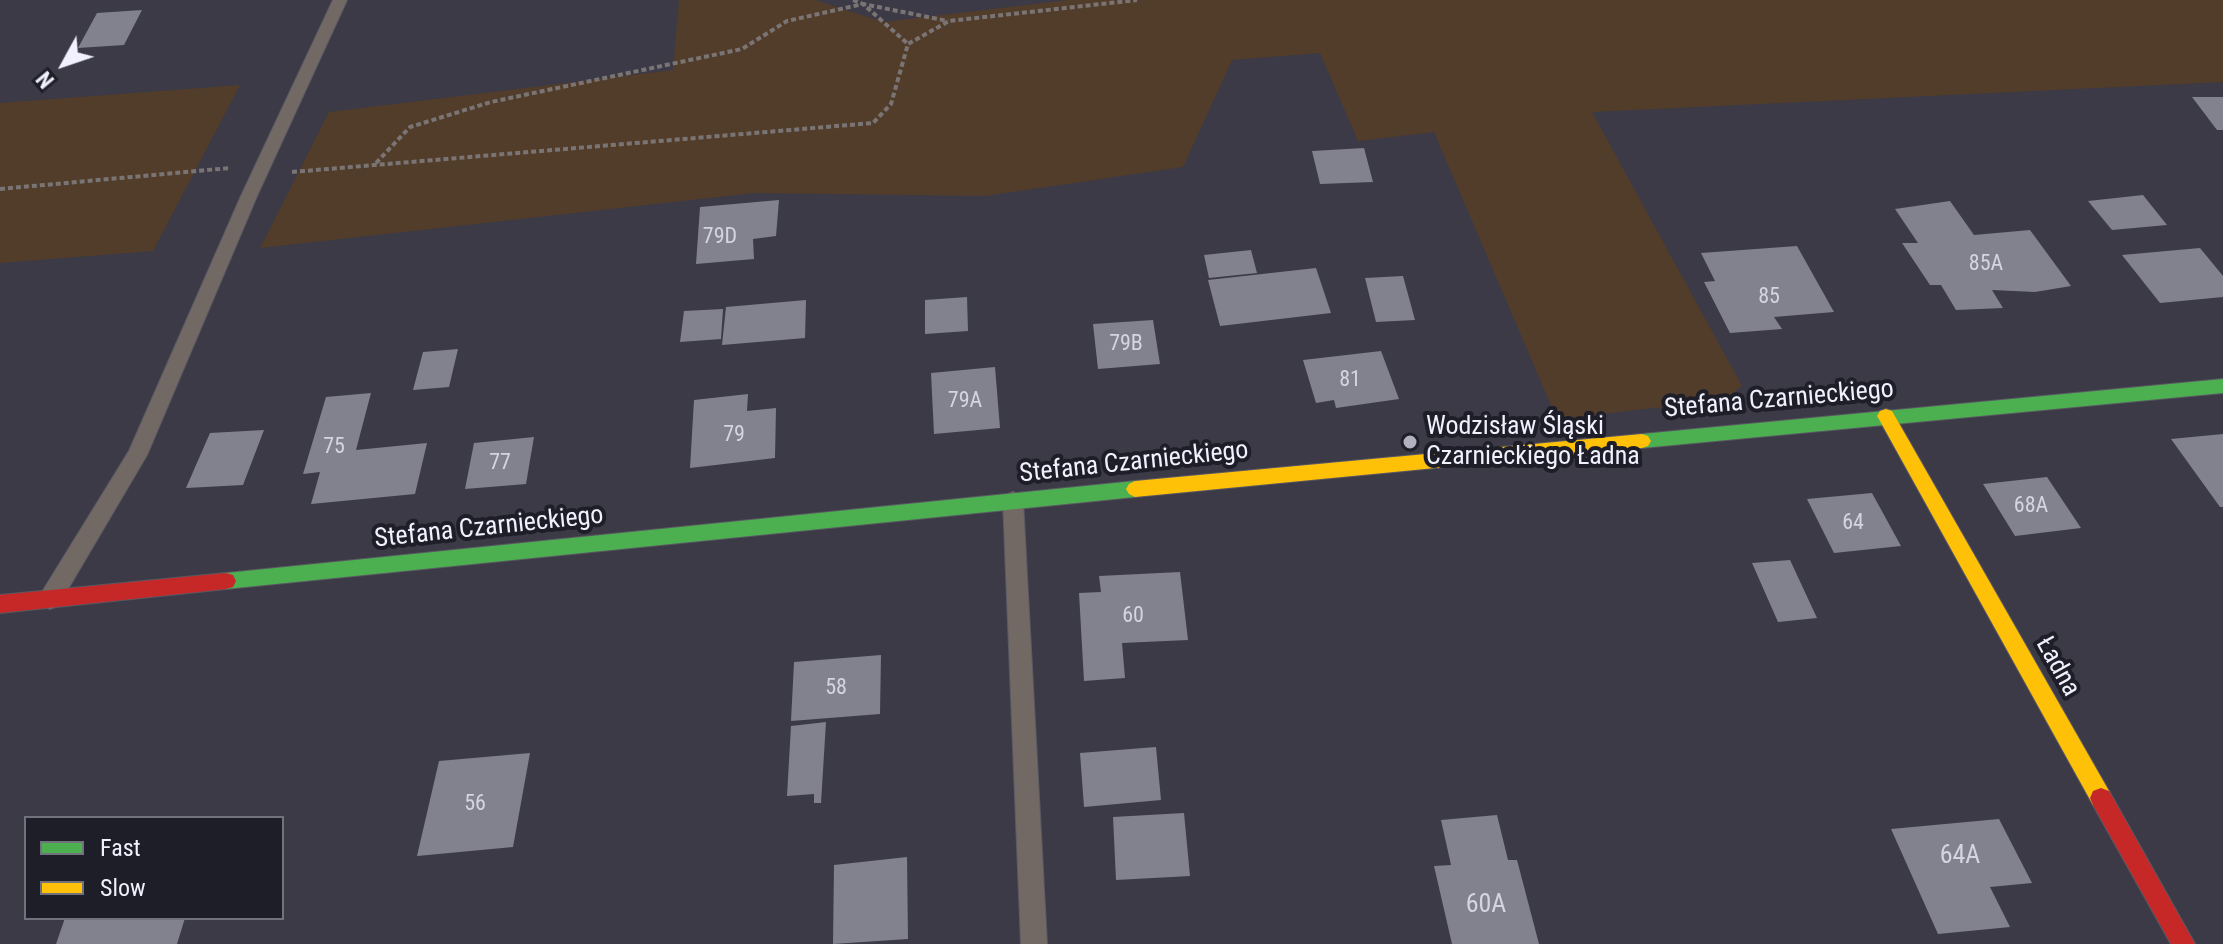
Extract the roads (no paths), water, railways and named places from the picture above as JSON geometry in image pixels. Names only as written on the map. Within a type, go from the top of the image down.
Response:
[{"type":"street","name":"Stefana Czarnieckiego","points":[[0,604],[1013,501],[2223,386]]},
{"type":"street","name":"Ładna","points":[[1886,416],[2184,944]]},
{"type":"lane","points":[[50,599],[137,455],[261,170],[340,0]]},
{"type":"lane","points":[[1013,501],[1034,944]]},
{"type":"place","name":"Wodzisław Śląski Czarnieckiego Ładna","points":[[1410,442]]}]
